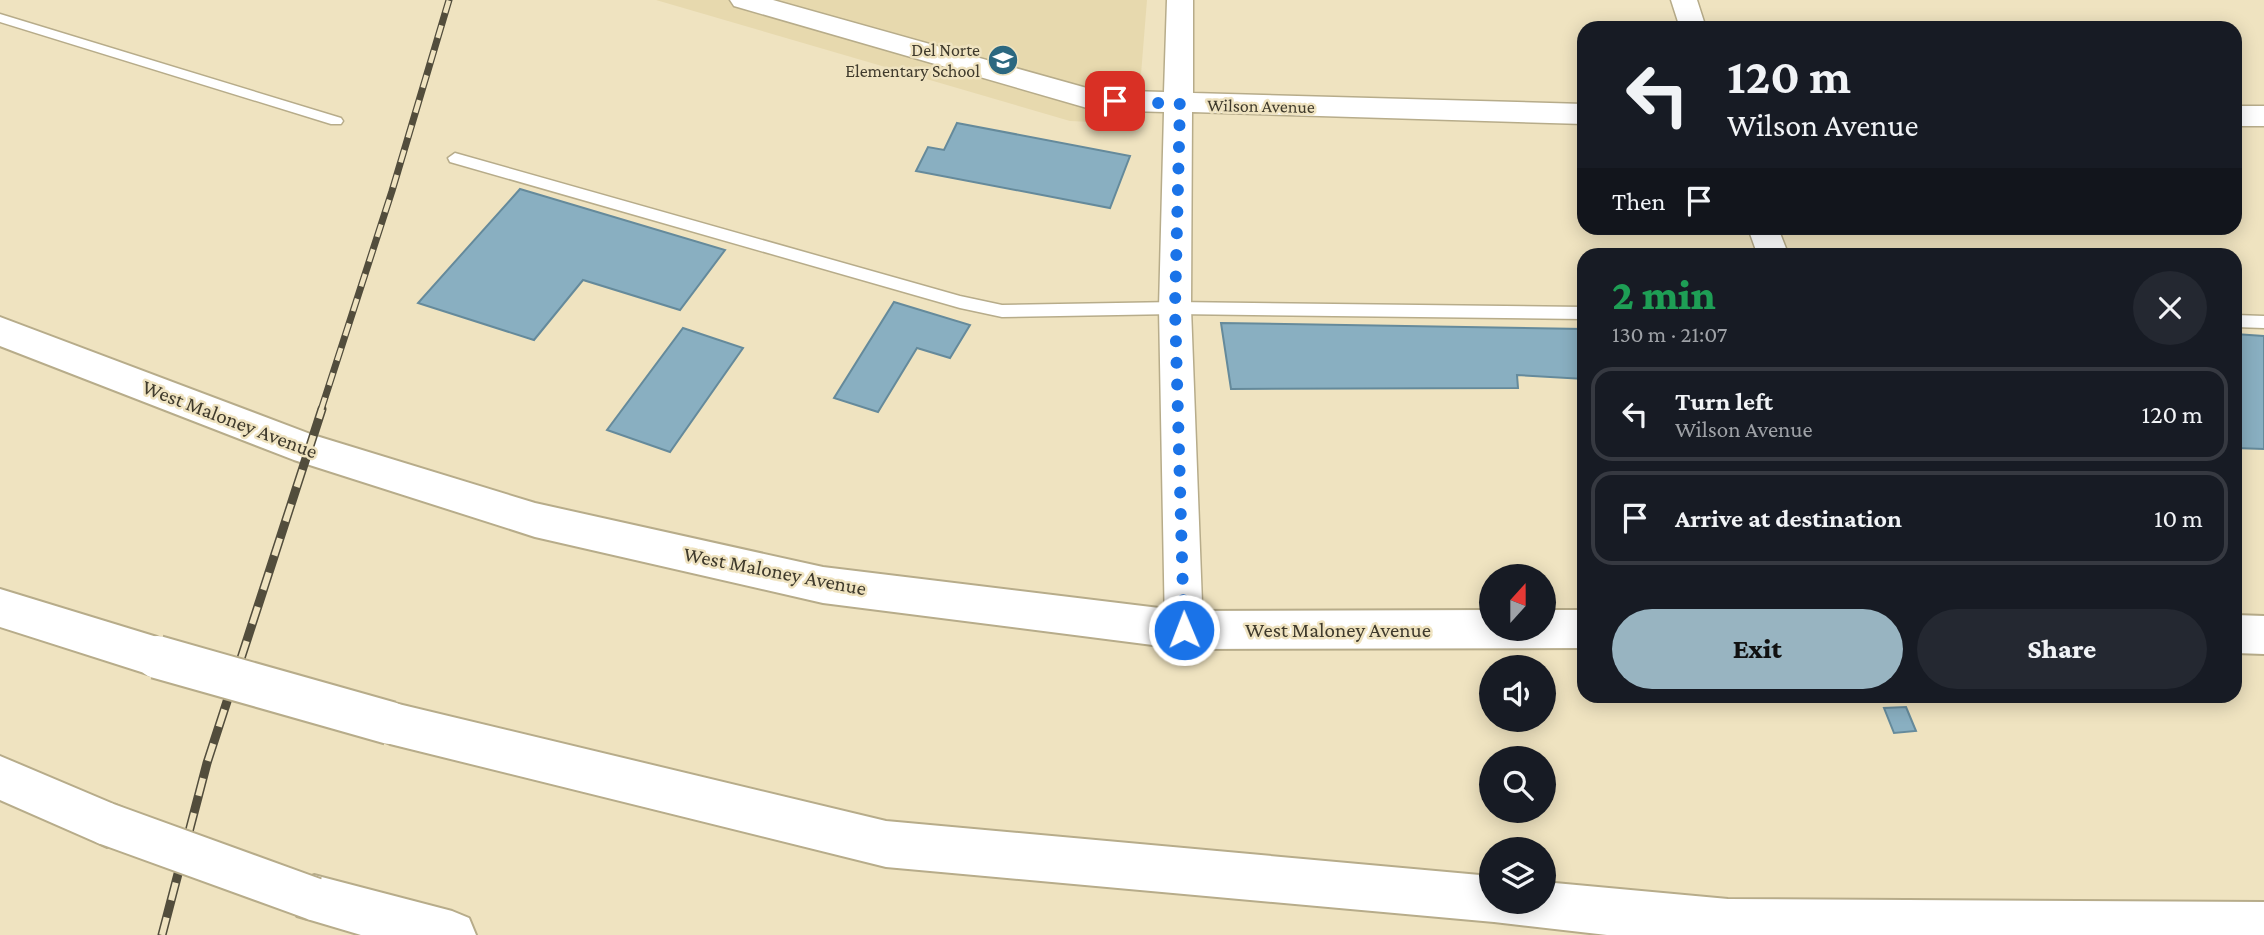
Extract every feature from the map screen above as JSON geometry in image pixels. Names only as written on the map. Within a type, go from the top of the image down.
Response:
[{"type":"main road","name":"West Maloney Avenue","points":[[0,331],[307,449],[535,520],[823,585],[1184,630],[1577,629]]},
{"type":"main road","points":[[0,608],[157,657],[390,723],[886,844],[1479,899]]},
{"type":"main road","points":[[2242,634],[2264,635]]},
{"type":"main road","points":[[0,778],[107,824],[314,899],[452,935]]},
{"type":"main road","points":[[1556,906],[1728,923],[2264,926]]},
{"type":"street","name":"Wilson Avenue","points":[[743,0],[1094,100],[1577,114]]},
{"type":"street","points":[[1180,0],[1175,308],[1184,630]]},
{"type":"street","points":[[1684,0],[1691,21]]},
{"type":"street","points":[[2242,116],[2264,116]]},
{"type":"lane","points":[[0,18],[336,121]]},
{"type":"lane","points":[[456,158],[960,302],[1002,311],[1175,308],[1577,313]]},
{"type":"lane","points":[[2242,321],[2264,321]]},
{"type":"shaded area","name":"Del Norte Elementary School","points":[[656,0],[1147,0],[1137,124],[1070,121]]},
{"type":"building","points":[[957,123],[1130,156],[1110,208],[916,171],[928,147],[944,150]]},
{"type":"building","points":[[520,189],[725,250],[680,310],[583,280],[534,340],[418,303]]},
{"type":"building","points":[[894,302],[970,325],[950,358],[917,348],[878,412],[834,398]]},
{"type":"building","points":[[1221,323],[1577,329],[1577,379],[1517,375],[1518,388],[1231,389]]},
{"type":"building","points":[[683,328],[743,348],[670,452],[607,430]]},
{"type":"building","points":[[2242,334],[2264,336],[2264,449],[2242,448]]},
{"type":"building","points":[[1906,707],[1916,731],[1894,733],[1884,708]]},
{"type":"railway","points":[[321,410],[392,191],[449,0]]},
{"type":"railway","points":[[162,935],[207,763],[322,409]]},
{"type":"place","name":"Del Norte Elementary School","points":[[1003,60]]},
{"type":"route","points":[[1115,101],[1180,104],[1175,308],[1184,630]]}]
